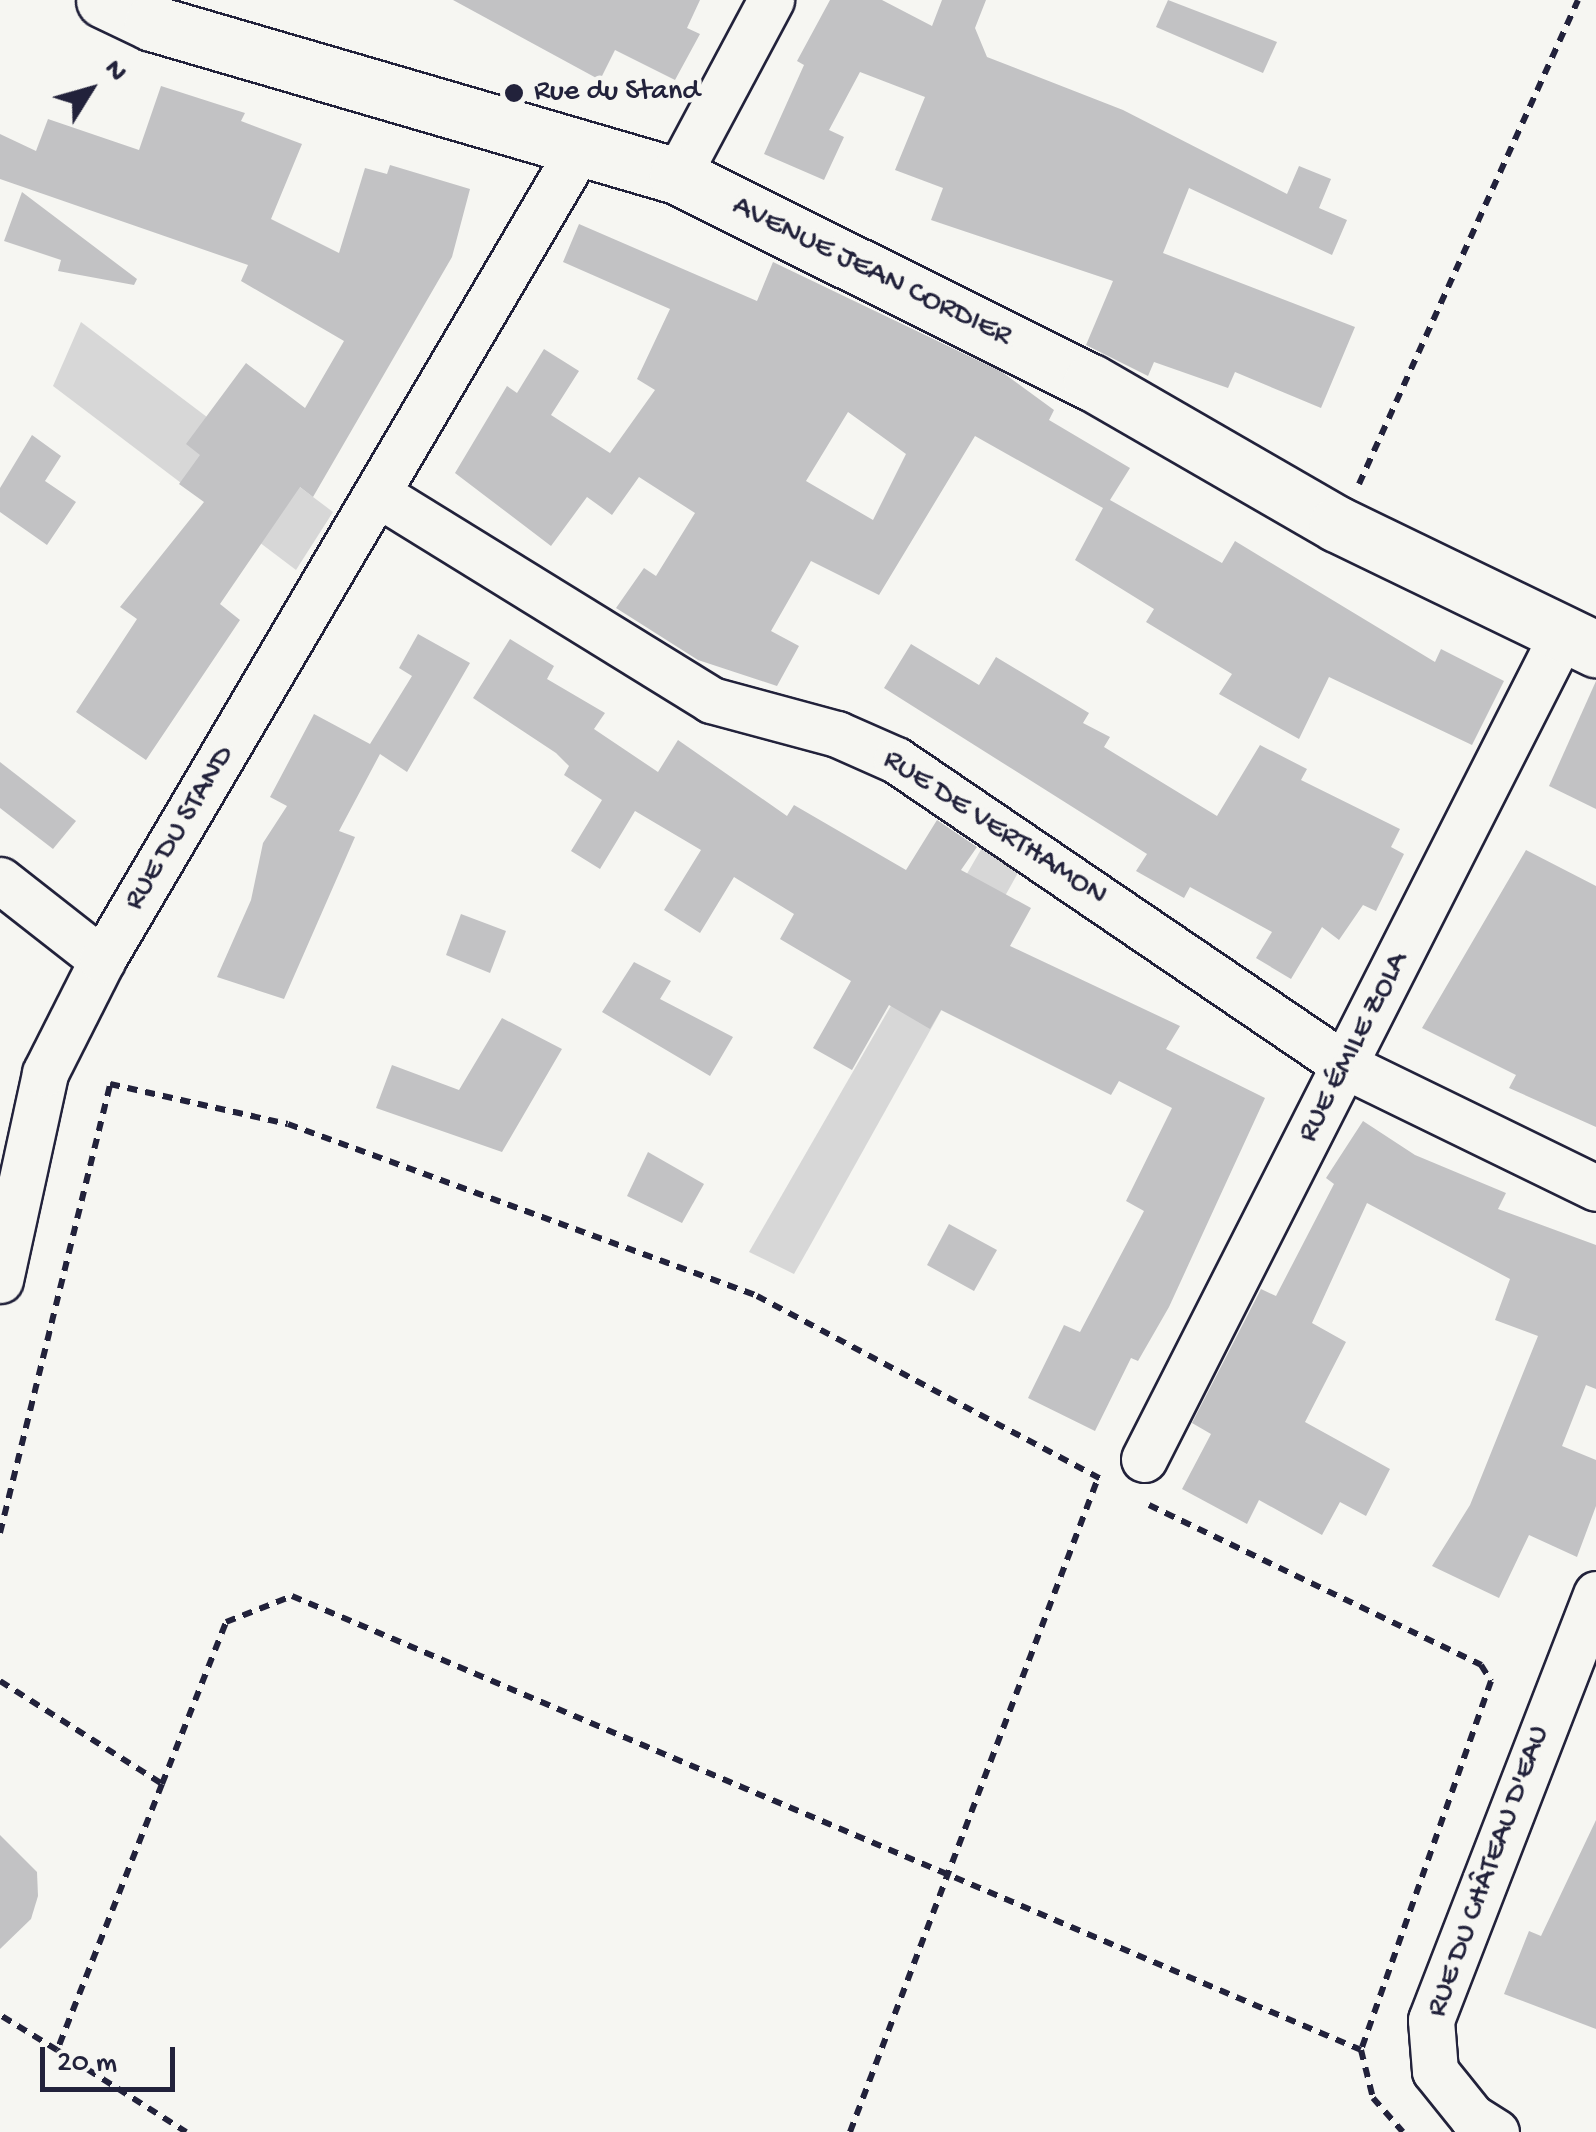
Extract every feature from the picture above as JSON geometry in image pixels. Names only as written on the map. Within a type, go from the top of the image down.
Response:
[{"type":"street","points":[[677,176],[771,0]]},
{"type":"street","name":"AVENUE JEAN CORDIER","points":[[140,8],[677,176],[1091,382],[1337,524],[1579,642]]},
{"type":"street","name":"RUE DU STAND","points":[[0,1280],[45,1073],[102,960],[380,496],[581,146]]},
{"type":"street","name":"RUE DE VERTHAMON","points":[[380,496],[712,700],[837,734],[896,760],[1346,1066],[1596,1188]]},
{"type":"street","name":"RUE ÉMILE ZOLA","points":[[1130,1480],[1346,1066],[1579,642]]},
{"type":"street","points":[[0,880],[102,960]]},
{"type":"street","name":"RUE DU CHÂTEAU D'EAU","points":[[1496,2132],[1472,2117],[1435,2071],[1431,2020],[1596,1594]]},
{"type":"path","points":[[1337,524],[1578,0]]},
{"type":"path","points":[[0,1533],[110,1084],[288,1124],[756,1296],[1098,1478],[1130,1480],[1481,1665],[1491,1681],[1361,2050],[1372,2098],[1403,2132]]},
{"type":"path","points":[[850,2132],[1098,1478]]},
{"type":"path","points":[[57,2050],[226,1622],[292,1596],[1361,2050]]},
{"type":"path","points":[[0,1681],[162,1784]]},
{"type":"path","points":[[0,2015],[186,2132]]},
{"type":"shaded area","points":[[81,322],[333,512],[296,570],[53,386]]},
{"type":"shaded area","points":[[983,846],[1019,871],[794,1274],[749,1252]]},
{"type":"building","points":[[453,0],[700,0],[687,28],[700,34],[675,80],[615,50],[600,80]]},
{"type":"building","points":[[830,0],[882,0],[932,26],[942,0],[986,0],[975,28],[987,57],[1123,110],[1287,194],[1299,166],[1331,179],[1319,208],[1347,220],[1332,255],[1189,188],[1163,253],[1355,327],[1321,408],[1235,372],[1228,388],[1154,362],[1148,376],[1086,345],[1113,281],[931,220],[943,188],[895,170],[925,97],[860,72],[829,130],[844,137],[824,180],[764,154],[804,65],[797,61]]},
{"type":"building","points":[[1168,0],[1277,42],[1263,73],[1156,27]]},
{"type":"building","points":[[161,86],[245,113],[241,121],[302,144],[271,219],[339,253],[365,168],[387,174],[390,165],[470,189],[452,257],[313,497],[300,487],[220,604],[240,620],[146,760],[76,712],[137,619],[120,607],[204,502],[179,484],[200,455],[186,444],[246,363],[305,408],[344,341],[241,281],[248,265],[0,179],[0,134],[36,151],[48,119],[139,150]]},
{"type":"building","points":[[22,192],[137,279],[134,285],[58,271],[61,260],[4,241]]},
{"type":"building","points":[[579,224],[757,301],[773,262],[1002,372],[1054,410],[1049,420],[1130,468],[1110,500],[1222,563],[1235,541],[1435,662],[1441,649],[1504,681],[1472,745],[1329,677],[1299,739],[1219,694],[1232,674],[1146,622],[1154,609],[1075,560],[1103,508],[975,436],[879,595],[811,561],[771,631],[799,646],[777,686],[698,660],[616,608],[644,568],[656,576],[695,513],[639,477],[612,515],[587,497],[551,546],[455,473],[507,386],[517,393],[544,349],[579,371],[551,415],[610,453],[655,390],[637,379],[670,309],[563,262]],"holes":[[[848,412],[906,454],[873,520],[806,481]]]},
{"type":"building","points":[[32,435],[61,456],[45,481],[76,502],[47,545],[0,512],[0,488]]},
{"type":"building","points":[[418,634],[470,663],[407,772],[380,754],[339,831],[355,837],[284,999],[217,977],[251,900],[263,843],[287,806],[270,797],[314,714],[370,744],[412,676],[399,668]]},
{"type":"building","points":[[510,639],[554,666],[547,679],[605,713],[594,729],[658,772],[678,740],[787,816],[794,805],[906,870],[937,820],[977,847],[961,870],[1031,908],[1010,946],[1180,1026],[1166,1049],[1265,1098],[1169,1307],[1138,1361],[1131,1358],[1095,1431],[1028,1398],[1064,1325],[1080,1332],[1144,1211],[1126,1201],[1172,1108],[1119,1081],[1111,1095],[941,1010],[930,1029],[889,1005],[852,1070],[813,1048],[851,981],[780,939],[794,914],[734,877],[700,933],[664,910],[701,850],[635,811],[600,869],[571,851],[602,800],[564,775],[569,766],[556,753],[473,698]]},
{"type":"building","points":[[911,644],[979,685],[996,657],[1089,713],[1083,723],[1110,737],[1104,747],[1217,816],[1260,745],[1307,769],[1301,780],[1400,829],[1391,847],[1404,854],[1376,911],[1363,905],[1339,940],[1322,927],[1291,979],[1256,958],[1272,932],[1190,887],[1184,898],[1136,871],[1147,854],[884,688]]},
{"type":"building","points":[[1596,681],[1596,809],[1549,786]]},
{"type":"building","points":[[0,762],[76,821],[53,849],[0,808]]},
{"type":"building","points":[[1526,850],[1596,886],[1596,1127],[1509,1088],[1516,1075],[1422,1028]]},
{"type":"building","points":[[461,914],[506,931],[490,973],[446,955]]},
{"type":"building","points":[[634,962],[671,981],[660,999],[733,1037],[710,1076],[602,1012]]},
{"type":"building","points":[[502,1018],[562,1049],[502,1152],[376,1108],[392,1065],[459,1090]]},
{"type":"building","points":[[1363,1121],[1415,1155],[1506,1193],[1498,1209],[1596,1245],[1596,1389],[1586,1385],[1562,1446],[1596,1460],[1596,1506],[1577,1557],[1529,1535],[1499,1598],[1432,1566],[1470,1505],[1538,1336],[1495,1320],[1510,1279],[1367,1203],[1312,1323],[1346,1342],[1305,1422],[1390,1469],[1366,1516],[1340,1502],[1322,1535],[1259,1500],[1247,1524],[1182,1489],[1211,1434],[1192,1423],[1261,1289],[1276,1296],[1334,1184],[1326,1178]]},
{"type":"building","points":[[648,1152],[704,1184],[682,1223],[627,1196]]},
{"type":"building","points":[[949,1224],[997,1250],[974,1291],[927,1265]]},
{"type":"building","points":[[1596,1820],[1596,2029],[1504,1994],[1529,1931],[1541,1936]]},
{"type":"building","points":[[0,1835],[37,1872],[38,1896],[31,1919],[0,1949]]},
{"type":"place","name":"Rue du Stand","points":[[514,93]]}]
